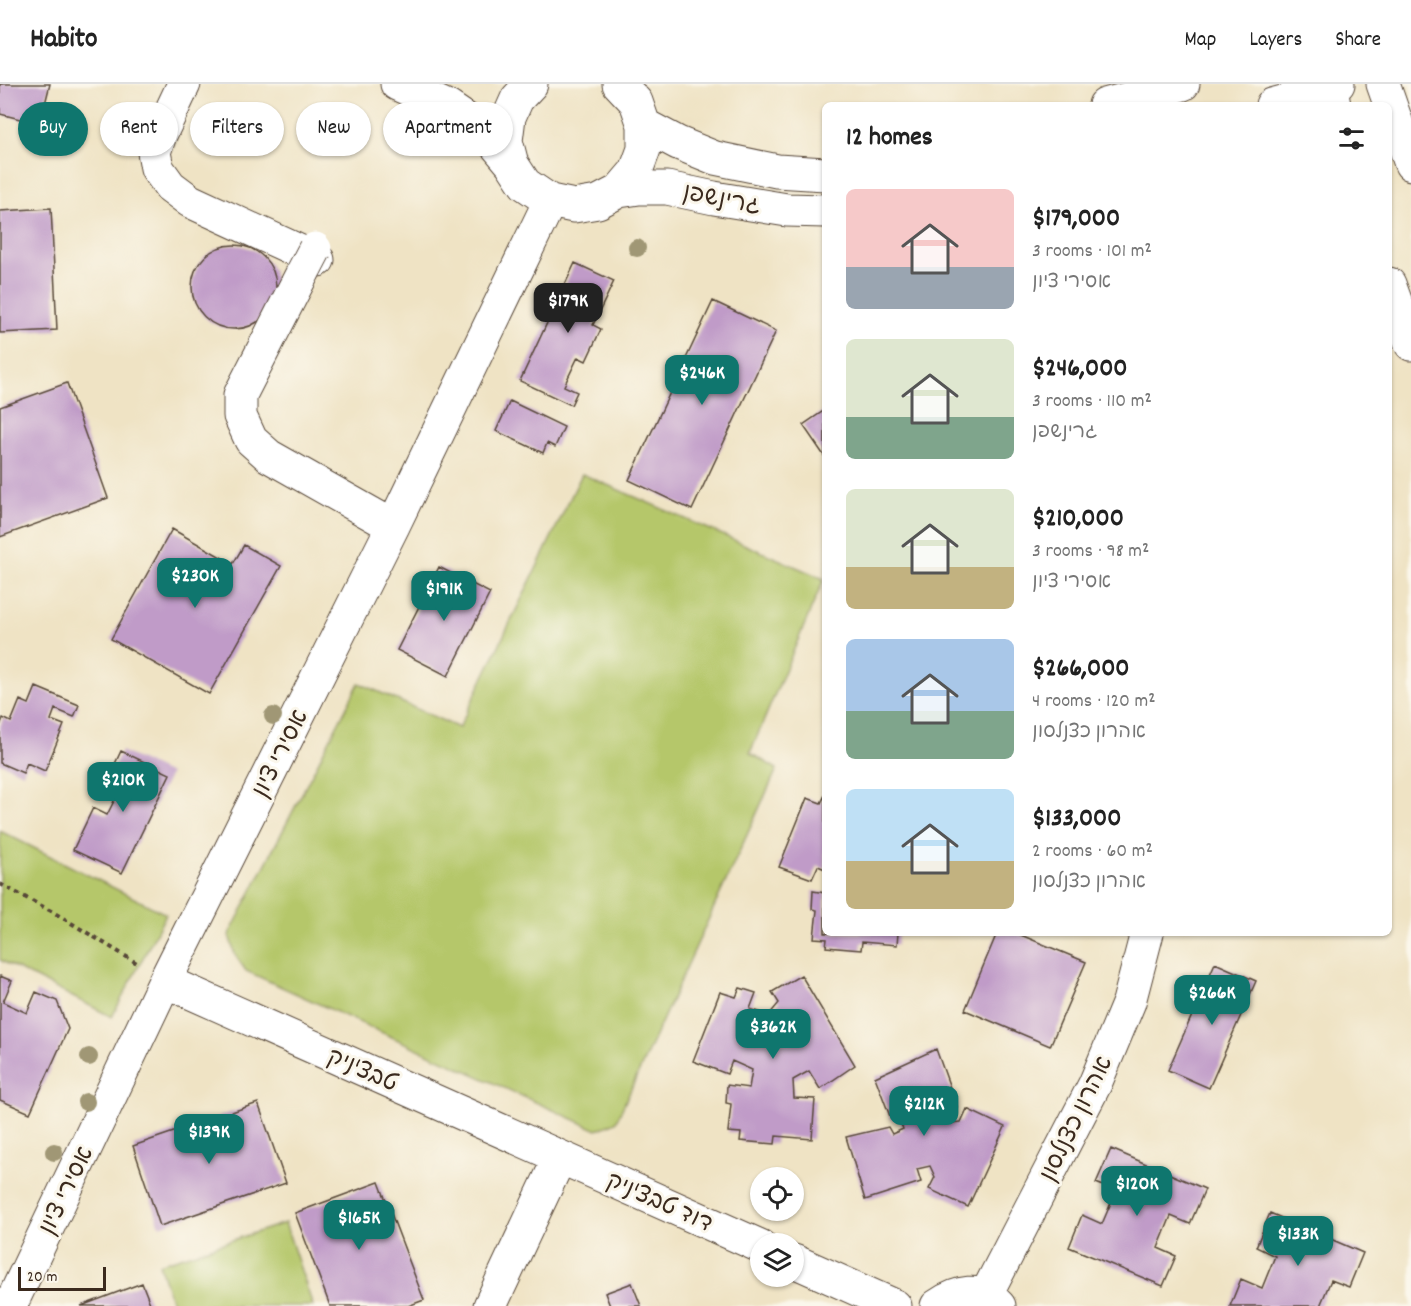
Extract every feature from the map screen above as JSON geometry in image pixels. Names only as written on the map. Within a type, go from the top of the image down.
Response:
[{"type":"street","points":[[184,84],[154,152],[156,168],[170,186],[190,201],[312,260],[240,395],[240,416],[251,440],[269,456],[393,526]]},
{"type":"street","points":[[397,84],[448,107],[486,133],[512,164],[525,184],[550,201],[574,206],[598,202],[619,190],[636,171],[644,149],[644,125],[636,102],[619,84]]},
{"type":"street","points":[[512,164],[506,141],[509,117],[517,99],[531,84]]},
{"type":"street","points":[[1116,102],[1183,84]]},
{"type":"street","points":[[1383,84],[1389,102]]},
{"type":"street","points":[[1285,102],[1333,91]]},
{"type":"street","points":[[1392,110],[1411,164]]},
{"type":"street","name":"גרינשפן","points":[[644,125],[678,143],[715,158],[777,171],[822,174]]},
{"type":"street","name":"גרינשפן","points":[[619,190],[668,188],[788,210],[822,211]]},
{"type":"street","name":"אסירי ציון","points":[[10,1306],[165,981],[393,526],[550,201]]},
{"type":"street","points":[[1392,292],[1411,344]]},
{"type":"street","name":"אהרון כצנלסון","points":[[992,1301],[1095,1084],[1129,1002],[1146,936]]},
{"type":"street","name":"טבצ'ניק","points":[[165,981],[560,1156]]},
{"type":"street","points":[[490,1306],[560,1156]]},
{"type":"street","name":"דוד טבצ'ניק","points":[[560,1156],[750,1242]]},
{"type":"street","points":[[804,1265],[896,1306]]},
{"type":"street","points":[[937,1306],[952,1296],[966,1293],[981,1294],[992,1301]]},
{"type":"path","points":[[0,884],[53,912],[165,981]]},
{"type":"green space","points":[[582,474],[822,578],[822,584],[750,753],[777,769],[616,1122],[597,1130],[246,971],[235,955],[229,935],[359,683],[459,728]]},
{"type":"green space","points":[[0,831],[166,914],[112,1017],[0,960]]},
{"type":"green space","points":[[285,1223],[313,1306],[173,1306],[159,1264]]},
{"type":"building","points":[[0,84],[50,84],[46,102],[18,102],[18,118],[0,114]]},
{"type":"building","points":[[51,208],[57,330],[0,333],[0,211]]},
{"type":"building","points":[[226,245],[242,245],[258,252],[269,263],[276,279],[273,303],[264,317],[242,329],[226,329],[210,322],[199,311],[192,295],[192,279],[199,263],[210,252]]},
{"type":"building","points":[[575,263],[614,281],[593,325],[601,329],[586,361],[578,357],[564,386],[577,392],[571,405],[520,381]]},
{"type":"building","points":[[713,301],[776,331],[692,510],[629,480]]},
{"type":"building","points":[[67,383],[108,498],[0,537],[0,407]]},
{"type":"building","points":[[510,401],[564,427],[555,447],[547,443],[543,453],[496,431]]},
{"type":"building","points":[[822,412],[822,453],[803,425]]},
{"type":"building","points":[[172,529],[233,564],[244,545],[281,566],[209,694],[111,639]]},
{"type":"building","points":[[439,567],[490,593],[448,676],[397,650]]},
{"type":"building","points":[[36,687],[79,705],[74,717],[55,709],[51,720],[64,725],[45,771],[27,763],[23,773],[0,763],[0,726],[3,718],[11,722],[20,700],[29,704]]},
{"type":"building","points":[[121,751],[170,774],[122,873],[73,850],[93,808],[107,815],[120,789],[106,783]]},
{"type":"building","points":[[807,798],[821,803],[822,801],[822,868],[818,866],[812,879],[779,867]]},
{"type":"building","points":[[813,891],[822,892],[822,936],[898,936],[897,945],[862,942],[861,950],[826,947],[827,939],[814,938],[817,910],[812,909]]},
{"type":"building","points":[[996,936],[1023,936],[1086,962],[1050,1046],[965,1010]]},
{"type":"building","points":[[1215,963],[1256,981],[1209,1088],[1168,1070]]},
{"type":"building","points":[[801,975],[855,1065],[820,1089],[809,1071],[793,1080],[794,1098],[815,1099],[812,1139],[776,1136],[775,1144],[740,1141],[741,1133],[728,1132],[731,1104],[726,1103],[727,1085],[749,1088],[752,1070],[732,1061],[727,1074],[693,1061],[720,992],[736,997],[740,988],[756,993],[750,1009],[769,1015],[779,1003],[772,992]]},
{"type":"building","points":[[0,976],[12,981],[3,1002],[27,1013],[36,992],[57,1001],[68,1029],[30,1113],[0,1100]]},
{"type":"building","points":[[936,1049],[957,1107],[943,1109],[950,1123],[961,1122],[967,1109],[1005,1127],[968,1207],[929,1189],[935,1177],[930,1166],[917,1169],[921,1182],[865,1200],[846,1137],[888,1127],[892,1134],[903,1129],[899,1119],[891,1119],[875,1077]]},
{"type":"building","points":[[258,1103],[286,1183],[160,1226],[133,1146]]},
{"type":"building","points":[[1111,1149],[1205,1189],[1190,1224],[1171,1216],[1158,1248],[1176,1256],[1163,1286],[1069,1247],[1082,1215],[1102,1224],[1116,1191],[1096,1183]]},
{"type":"building","points":[[379,1182],[424,1300],[408,1306],[330,1306],[295,1213]]},
{"type":"building","points":[[1270,1213],[1363,1253],[1349,1287],[1331,1280],[1320,1306],[1230,1306],[1241,1279],[1262,1288],[1275,1256],[1256,1247]]},
{"type":"building","points":[[142,1283],[151,1306],[81,1306]]},
{"type":"building","points":[[632,1283],[641,1306],[610,1306],[605,1293]]}]
